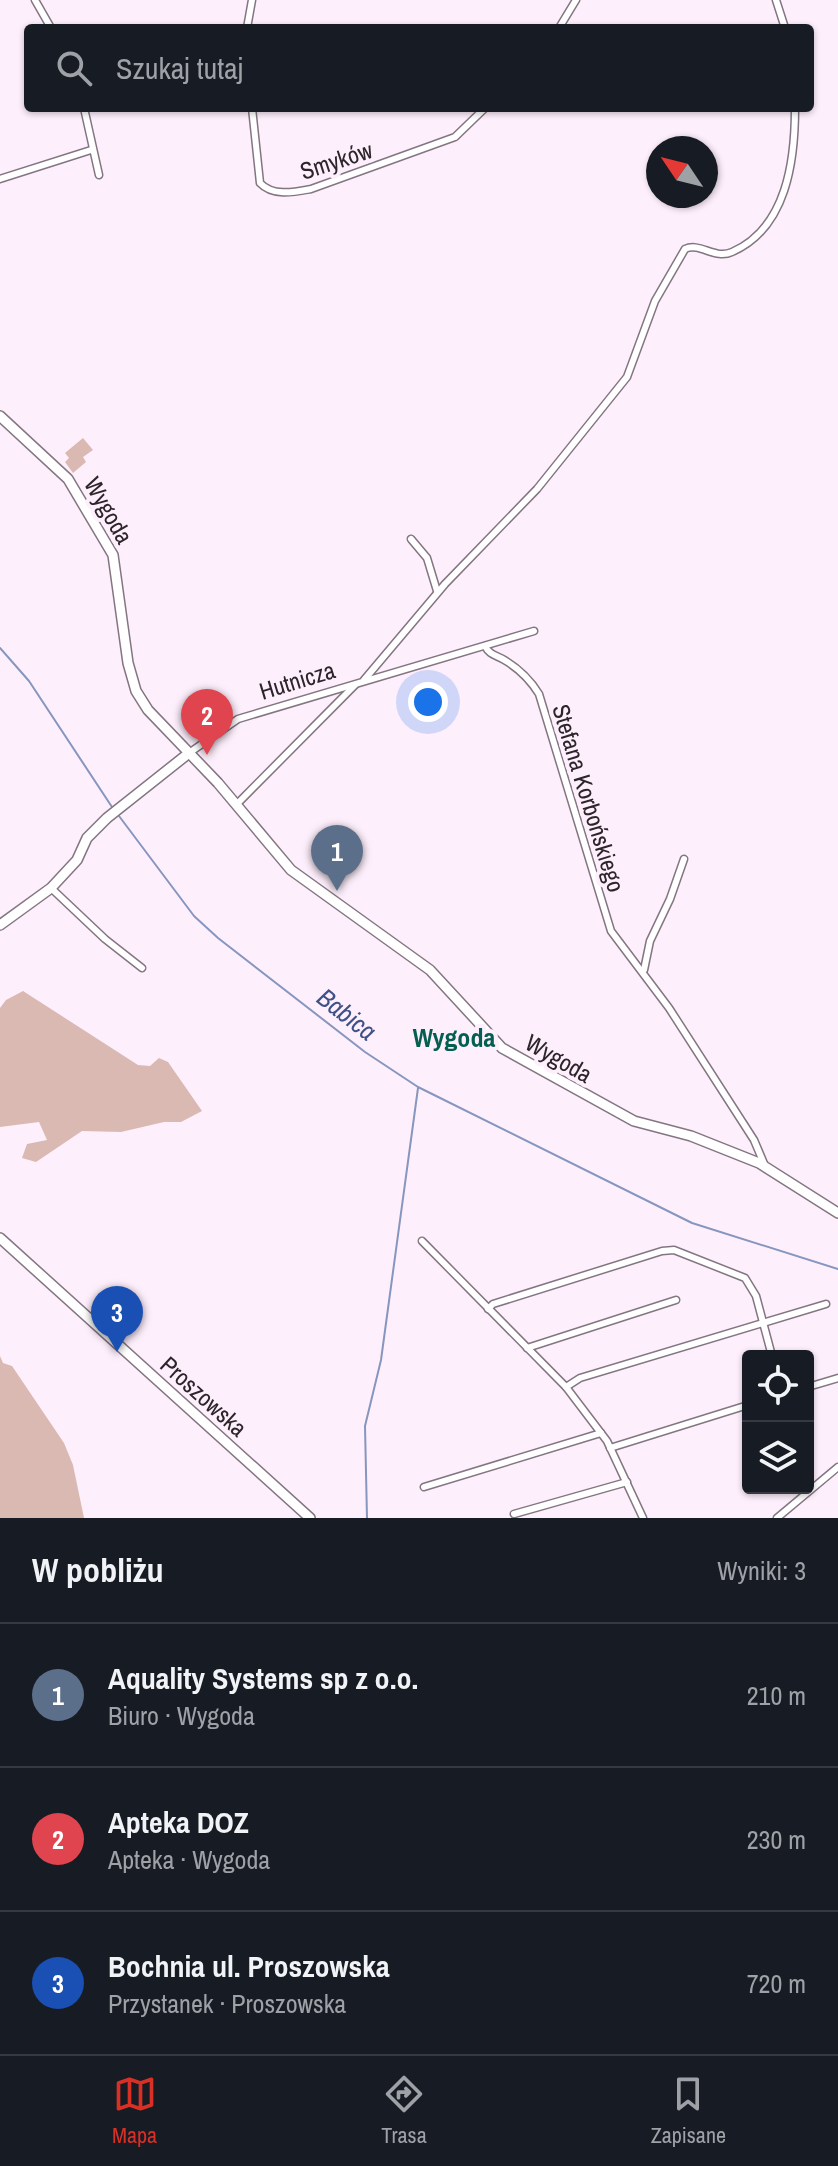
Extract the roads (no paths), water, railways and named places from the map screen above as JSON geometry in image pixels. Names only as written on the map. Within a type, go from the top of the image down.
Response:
[{"type":"street","points":[[35,0],[49,24]]},
{"type":"street","points":[[248,24],[252,0]]},
{"type":"street","points":[[561,24],[576,0]]},
{"type":"street","points":[[776,0],[784,24]]},
{"type":"street","points":[[85,112],[99,175]]},
{"type":"street","name":"Smyków","points":[[252,112],[260,183],[273,191],[289,193],[311,189],[455,137],[481,112]]},
{"type":"street","points":[[237,804],[360,682],[537,489],[627,377],[655,301],[685,249],[695,246],[715,254],[731,253],[767,223],[783,197],[789,176],[795,112]]},
{"type":"street","points":[[0,179],[91,150]]},
{"type":"street","name":"Wygoda","points":[[0,416],[57,466],[86,504],[113,555],[128,663],[136,691],[158,723],[237,804],[291,870],[333,903],[404,948],[430,970],[502,1048],[634,1121],[691,1136],[765,1166],[838,1213]]},
{"type":"street","points":[[411,539],[427,558],[437,581],[437,595]]},
{"type":"street","name":"Hutnicza","points":[[0,925],[51,888],[77,860],[87,838],[107,818],[189,753],[238,719],[534,631]]},
{"type":"street","name":"Stefana Korbońskiego","points":[[485,646],[488,653],[507,661],[532,682],[539,694],[607,921],[754,1140],[765,1166]]},
{"type":"street","points":[[645,974],[650,941],[684,859]]},
{"type":"street","points":[[51,888],[105,939],[142,968]]},
{"type":"street","name":"Proszowska","points":[[0,1238],[310,1518]]},
{"type":"street","points":[[422,1241],[566,1387],[610,1448],[643,1518]]},
{"type":"street","points":[[488,1309],[493,1304],[674,1250],[740,1274],[756,1296],[770,1350]]},
{"type":"street","points":[[527,1348],[676,1300]]},
{"type":"street","points":[[566,1387],[580,1378],[826,1304]]},
{"type":"street","points":[[814,1385],[838,1378]]},
{"type":"street","points":[[610,1448],[742,1407]]},
{"type":"street","points":[[424,1487],[601,1433]]},
{"type":"street","points":[[814,1483],[838,1467]]},
{"type":"street","points":[[514,1514],[627,1482]]},
{"type":"street","points":[[777,1518],[801,1494]]},
{"type":"waterway","name":"Babica","points":[[0,648],[29,681],[112,807]]},
{"type":"waterway","name":"Babica","points":[[119,816],[194,916],[218,938],[365,1052],[418,1087],[692,1223],[838,1269]]},
{"type":"waterway","points":[[367,1518],[365,1426],[381,1360],[418,1088]]},
{"type":"place","name":"Apteka DOZ","points":[[207,755]]},
{"type":"place","name":"Aquality Systems sp z o.o.","points":[[337,891]]},
{"type":"place","name":"Bochnia ul. Proszowska","points":[[117,1352]]},
{"type":"district","name":"Wygoda","points":[[454,1037]]}]
